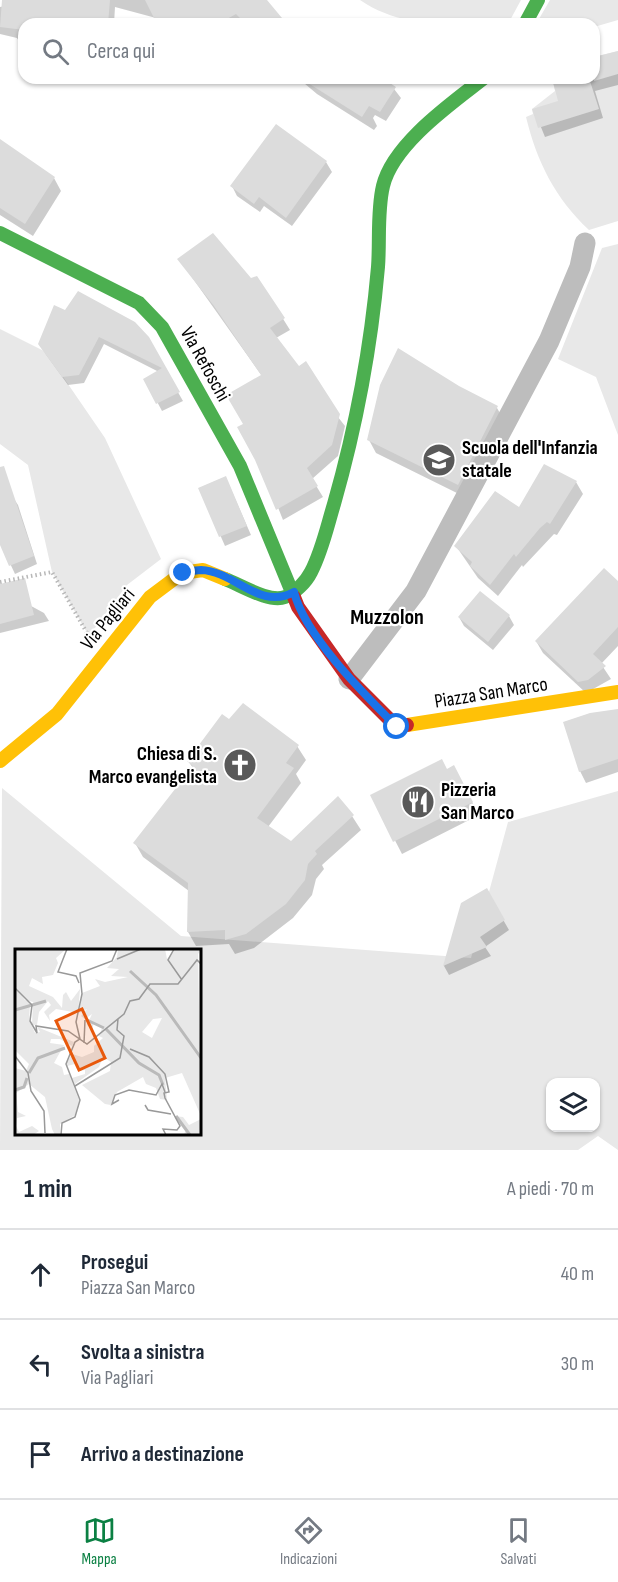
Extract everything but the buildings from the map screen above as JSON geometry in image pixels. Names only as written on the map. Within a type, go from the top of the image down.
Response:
[{"type":"street","points":[[528,18],[538,0]]},
{"type":"street","points":[[294,592],[310,575],[319,555],[360,400],[378,268],[383,185],[402,151],[431,120],[476,84]]},
{"type":"street","name":"Via Refoschi","points":[[0,233],[139,303],[162,327],[240,466],[294,592]]},
{"type":"street","points":[[349,679],[416,591],[549,341],[580,267],[585,243]]},
{"type":"street","name":"Via Pagliari","points":[[0,760],[57,714],[150,597],[183,573],[203,570],[255,593],[273,598],[283,598],[294,592]]},
{"type":"street","name":"Piazza San Marco","points":[[294,592],[298,607],[349,679],[397,727],[618,692]]},
{"type":"path","points":[[0,582],[52,572],[89,636]]},
{"type":"shaded area","points":[[360,0],[521,0],[511,18],[402,18],[377,10]]},
{"type":"shaded area","points":[[550,0],[618,0],[618,20],[600,25],[600,18],[540,18]]},
{"type":"shaded area","points":[[618,51],[618,221],[589,230],[566,205],[549,178],[536,149],[526,117],[533,114],[532,109],[555,91],[553,84],[600,84],[600,56]]},
{"type":"shaded area","points":[[618,244],[618,435],[596,377],[558,359],[602,248]]},
{"type":"shaded area","points":[[0,329],[46,352],[105,438],[161,559],[127,585],[89,636],[52,572],[28,465],[0,444]]},
{"type":"shaded area","points":[[2,788],[181,936],[471,958],[508,822],[618,791],[618,1150],[598,1136],[578,1150],[0,1150]]},
{"type":"traffic: fast","points":[[528,18],[538,0]]},
{"type":"traffic: fast","points":[[225,579],[263,596],[278,598],[285,597],[296,590],[311,572],[334,504],[362,387],[375,297],[383,186],[398,155],[411,140],[476,84]]},
{"type":"traffic: fast","points":[[0,233],[139,303],[162,327],[240,466],[294,597]]},
{"type":"traffic: slow","points":[[0,761],[57,714],[150,597],[182,573],[203,570],[225,579]]},
{"type":"traffic: slow","points":[[407,725],[618,692]]},
{"type":"traffic: jam","points":[[294,597],[298,607],[349,679],[397,727],[407,725]]},
{"type":"place","name":"Scuola dell'Infanzia statale","points":[[439,460]]},
{"type":"place","name":"Chiesa di S. Marco evangelista","points":[[240,765]]},
{"type":"place","name":"Pizzeria San Marco","points":[[418,802]]},
{"type":"district","name":"Muzzolon","points":[[387,617]]},
{"type":"route","points":[[183,573],[203,570],[255,593],[273,598],[283,598],[294,592],[298,607],[349,679],[397,727]]}]
